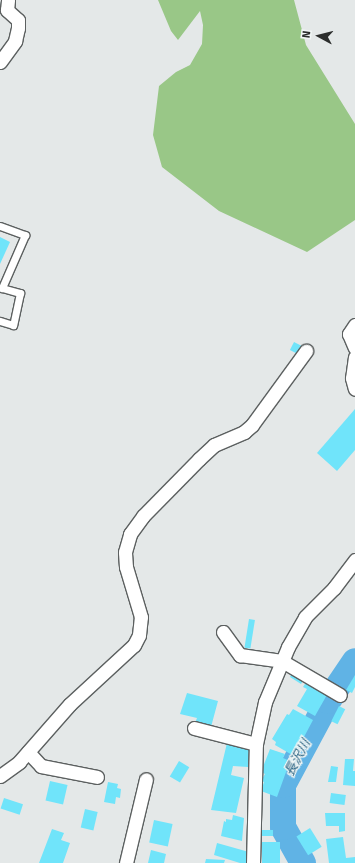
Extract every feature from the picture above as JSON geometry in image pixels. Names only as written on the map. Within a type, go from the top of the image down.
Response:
[{"type":"street","points":[[0,62],[15,41],[18,28],[18,20],[7,10],[8,0]]},
{"type":"street","points":[[355,325],[349,334],[355,348]]},
{"type":"street","points":[[0,776],[19,762],[70,704],[134,645],[139,635],[140,618],[126,567],[126,552],[130,534],[143,516],[199,459],[214,446],[244,432],[252,425],[306,351]]},
{"type":"street","points":[[355,357],[352,378],[355,389]]},
{"type":"street","points":[[253,863],[256,744],[264,702],[282,661],[305,617],[334,588],[355,560]]},
{"type":"street","points":[[223,632],[240,655],[282,661],[335,692]]},
{"type":"street","points":[[194,728],[256,744]]},
{"type":"street","points":[[28,752],[41,766],[97,777]]},
{"type":"street","points":[[126,863],[146,779]]},
{"type":"lane","points":[[0,226],[25,235],[2,288],[20,293],[13,325],[0,321]]},
{"type":"green space","points":[[158,0],[294,0],[306,45],[355,124],[355,220],[307,252],[219,211],[162,167],[153,135],[159,86],[176,72],[190,65],[202,44],[203,25],[200,11],[178,40],[171,31]]},
{"type":"building","points":[[0,237],[10,242],[0,264]]},
{"type":"building","points":[[294,342],[304,347],[300,355],[290,350]]},
{"type":"building","points":[[355,409],[355,450],[337,471],[317,453]]},
{"type":"building","points":[[249,619],[255,620],[250,649],[244,648]]},
{"type":"building","points":[[292,673],[304,679],[301,684],[290,677]]},
{"type":"building","points":[[355,675],[355,687],[352,693],[346,690]]},
{"type":"building","points":[[307,681],[328,693],[315,716],[297,706],[307,689],[303,687]]},
{"type":"building","points":[[187,693],[218,701],[211,727],[195,723],[197,718],[180,714]]},
{"type":"building","points":[[339,706],[345,709],[338,724],[331,721]]},
{"type":"building","points":[[293,709],[313,720],[294,756],[275,745],[276,742],[272,739],[287,714],[289,715]]},
{"type":"building","points":[[227,743],[251,746],[248,767],[233,766],[231,775],[244,778],[236,813],[211,810]]},
{"type":"building","points":[[270,749],[285,754],[283,758],[290,761],[277,797],[261,791],[264,782],[261,781],[265,774],[261,772]]},
{"type":"building","points":[[345,759],[354,759],[353,771],[355,771],[355,786],[343,785]]},
{"type":"building","points":[[179,761],[189,767],[180,783],[170,776]]},
{"type":"building","points":[[331,766],[338,767],[336,782],[328,782]]},
{"type":"building","points":[[50,781],[68,785],[63,805],[46,800]]},
{"type":"building","points":[[108,782],[118,784],[117,788],[121,789],[120,798],[116,797],[115,804],[104,802]]},
{"type":"building","points":[[331,793],[346,795],[344,805],[330,803]]},
{"type":"building","points":[[4,798],[23,804],[20,815],[1,808]]},
{"type":"building","points":[[85,809],[98,812],[93,830],[81,828]]},
{"type":"building","points":[[325,813],[345,813],[345,831],[339,832],[339,826],[326,826]]},
{"type":"building","points":[[233,815],[244,818],[242,841],[221,836],[224,821],[226,822],[226,819],[232,820]]},
{"type":"building","points":[[154,820],[173,824],[168,846],[149,842]]},
{"type":"building","points":[[310,828],[322,847],[308,855],[296,836]]},
{"type":"building","points":[[52,829],[64,833],[61,840],[70,843],[63,863],[39,863]]},
{"type":"building","points":[[261,830],[273,830],[273,836],[261,836]]},
{"type":"building","points":[[343,837],[346,858],[355,857],[355,863],[329,863],[326,839]]},
{"type":"building","points":[[262,842],[280,842],[280,863],[262,863]]},
{"type":"building","points":[[217,843],[249,852],[246,863],[240,863],[214,855]]},
{"type":"building","points":[[151,850],[166,854],[164,863],[148,863]]},
{"type":"building","points":[[206,859],[225,860],[224,863],[205,863]]},
{"type":"waterway","name":"長沢川","points":[[303,863],[283,827],[283,785],[328,701],[355,661]]}]
